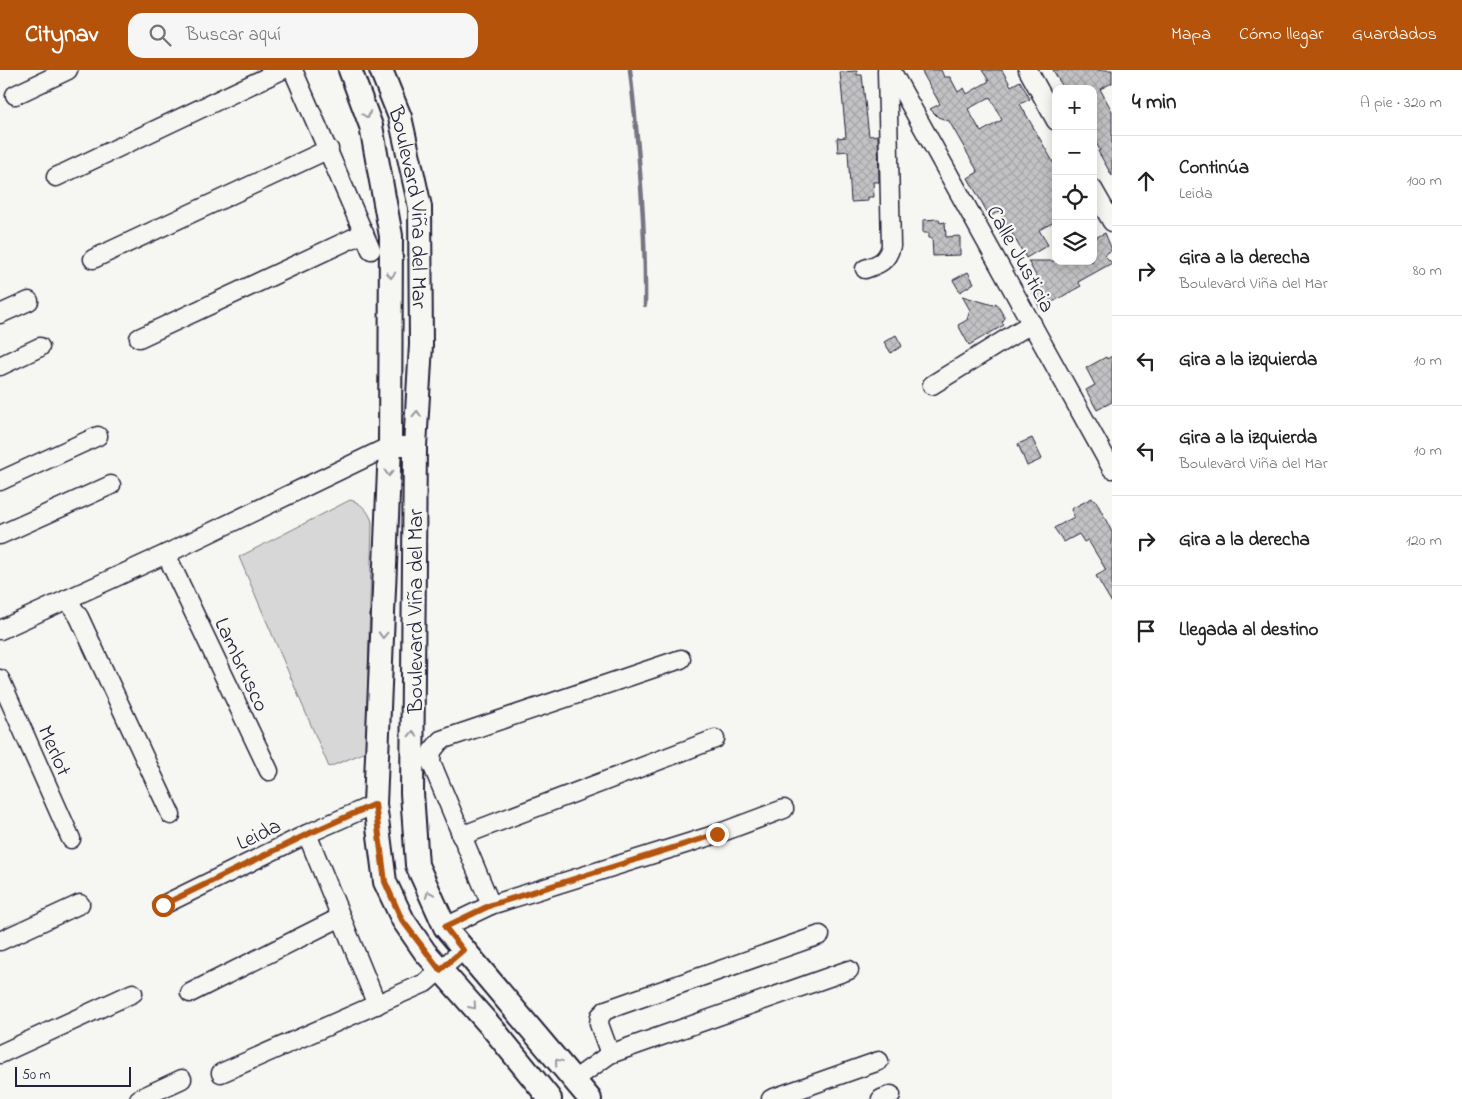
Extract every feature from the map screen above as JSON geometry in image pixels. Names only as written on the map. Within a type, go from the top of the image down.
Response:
[{"type":"street","points":[[15,95],[68,70]]},
{"type":"street","points":[[56,177],[282,70]]},
{"type":"street","points":[[293,70],[329,149],[371,250]]},
{"type":"street","name":"Boulevard Viña del Mar","points":[[350,70],[371,126],[391,236],[390,446],[375,804],[385,882],[402,920],[440,970],[494,1030],[550,1099]]},
{"type":"street","name":"Boulevard Viña del Mar","points":[[381,70],[400,117],[420,207],[421,345],[415,446],[412,793],[417,865],[445,927],[590,1099]]},
{"type":"street","points":[[865,270],[882,263],[888,255],[891,246],[887,70]]},
{"type":"street","name":"Calle Justicia","points":[[891,70],[1112,469]]},
{"type":"street","points":[[1028,70],[1052,114]]},
{"type":"street","points":[[93,259],[329,149]]},
{"type":"street","points":[[1097,196],[1112,222]]},
{"type":"street","points":[[139,338],[364,232]]},
{"type":"street","points":[[0,314],[29,301]]},
{"type":"street","points":[[932,385],[1032,322]]},
{"type":"street","points":[[0,366],[40,347]]},
{"type":"street","points":[[0,481],[98,436]]},
{"type":"street","points":[[0,630],[166,554],[390,446],[415,446]]},
{"type":"street","points":[[0,536],[111,485]]},
{"type":"street","name":"Lambrusco","points":[[166,554],[269,771]]},
{"type":"street","points":[[67,599],[79,617],[171,815]]},
{"type":"street","points":[[491,905],[431,762],[432,751],[441,740],[681,659]]},
{"type":"street","name":"Merlot","points":[[0,679],[71,839]]},
{"type":"street","points":[[461,836],[715,739]]},
{"type":"street","name":"Leida","points":[[163,905],[308,834],[375,804]]},
{"type":"street","points":[[445,927],[491,905],[717,834],[784,809]]},
{"type":"street","points":[[308,834],[377,1005]]},
{"type":"street","points":[[0,941],[80,904]]},
{"type":"street","points":[[190,993],[341,917]]},
{"type":"street","points":[[610,1054],[599,1024],[600,1016],[606,1010],[820,935]]},
{"type":"street","points":[[221,1073],[425,983],[463,950]]},
{"type":"street","points":[[574,1080],[610,1054],[849,970]]},
{"type":"street","points":[[0,1054],[133,993]]},
{"type":"street","points":[[771,1099],[879,1061]]},
{"type":"street","points":[[139,1099],[182,1079]]},
{"type":"shaded area","points":[[350,500],[364,508],[372,522],[366,752],[329,767],[239,557]]},
{"type":"building","points":[[921,70],[941,70],[944,77],[950,77],[958,92],[964,88],[967,94],[989,81],[982,70],[1002,70],[1011,86],[1020,81],[1030,99],[1020,104],[1052,160],[1052,223],[1039,230],[1048,245],[1026,258],[999,211],[990,217],[968,178],[978,172],[949,121],[938,117],[930,109],[940,104]],"holes":[[[990,97],[1002,120],[981,132],[968,109]]]},
{"type":"building","points":[[1053,70],[1112,70],[1112,83],[1100,89],[1112,111],[1112,176],[1098,151],[1100,150],[1097,144],[1097,85],[1062,85]]},
{"type":"building","points":[[857,71],[857,75],[862,75],[869,136],[878,135],[879,182],[873,182],[874,197],[868,197],[868,201],[851,202],[848,151],[838,152],[837,138],[846,137],[840,72]]},
{"type":"building","points":[[939,219],[940,223],[945,222],[946,237],[960,236],[960,255],[933,256],[932,238],[929,238],[929,233],[923,233],[923,220]]},
{"type":"building","points":[[1105,233],[1112,250],[1104,255],[1112,263],[1078,282],[1081,286],[1040,309],[1031,288],[1040,283],[1028,261],[1052,261],[1052,265],[1097,265],[1097,237]]},
{"type":"building","points":[[968,272],[974,283],[960,292],[953,280]]},
{"type":"building","points":[[962,296],[993,305],[996,303],[1005,318],[1002,322],[1004,325],[969,345],[958,325],[967,320],[970,310]]},
{"type":"building","points":[[896,335],[902,346],[891,353],[884,342]]},
{"type":"building","points":[[1112,356],[1112,402],[1097,410],[1086,390],[1095,385],[1086,368],[1106,357],[1107,359]]},
{"type":"building","points":[[1032,438],[1042,459],[1027,466],[1018,444]]},
{"type":"building","points":[[1092,498],[1096,501],[1112,532],[1112,603],[1096,576],[1106,570],[1088,540],[1084,542],[1079,534],[1064,542],[1054,528],[1074,517],[1071,509]]},
{"type":"waterway","points":[[630,70],[641,187],[645,305]]},
{"type":"route","points":[[163,905],[308,834],[375,804],[385,882],[402,920],[440,970],[463,950],[445,927],[491,905],[717,834]]}]
